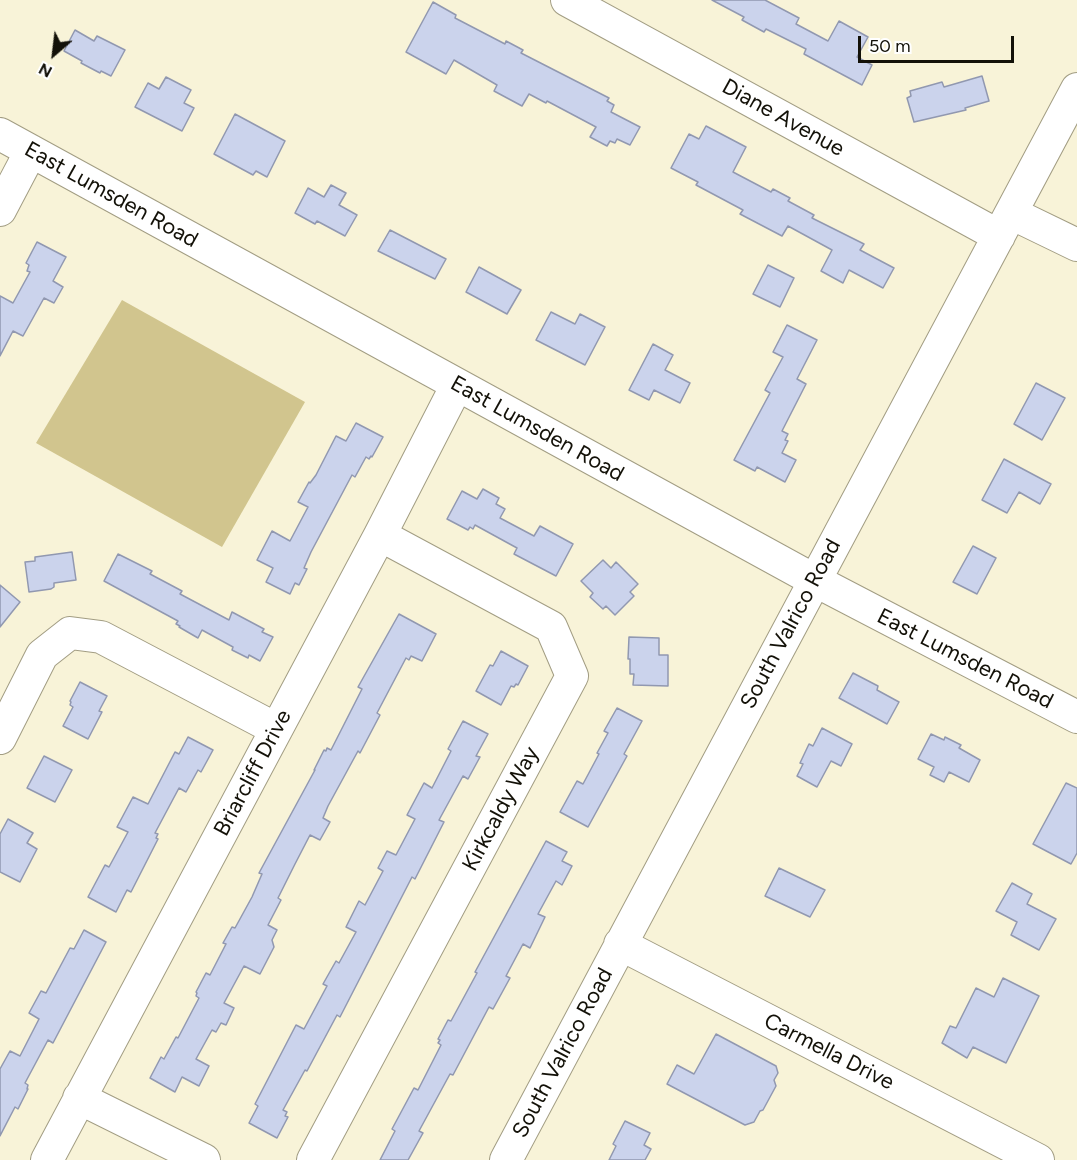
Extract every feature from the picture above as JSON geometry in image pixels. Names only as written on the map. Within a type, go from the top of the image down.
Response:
[{"type":"street","name":"Diane Avenue","points":[[567,0],[1005,225],[1077,245]]},
{"type":"street","name":"South Valrico Road","points":[[506,1160],[1077,89]]},
{"type":"street","name":"East Lumsden Road","points":[[0,134],[814,580],[1077,717]]},
{"type":"street","points":[[0,210],[32,152]]},
{"type":"street","name":"Briarcliff Drive","points":[[47,1160],[380,535],[457,385]]},
{"type":"street","name":"Kirkcaldy Way","points":[[313,1160],[572,676],[551,627],[380,535]]},
{"type":"street","points":[[0,738],[42,655],[70,633],[101,636],[276,729]]},
{"type":"street","name":"Carmella Drive","points":[[620,944],[1038,1160]]},
{"type":"street","points":[[80,1098],[204,1160]]},
{"type":"shaded area","points":[[122,300],[305,402],[222,547],[36,443]]},
{"type":"building","points":[[712,0],[765,0],[799,18],[796,24],[828,41],[839,21],[868,37],[857,57],[872,65],[862,85],[804,54],[806,49],[766,29],[764,32],[742,20],[744,17]]},
{"type":"building","points":[[433,2],[456,15],[455,18],[505,44],[506,41],[523,50],[521,53],[609,98],[607,101],[614,105],[611,112],[640,127],[630,145],[617,139],[615,143],[610,141],[607,146],[590,137],[596,127],[529,94],[522,106],[494,91],[497,85],[454,60],[446,74],[406,52]]},
{"type":"building","points":[[75,30],[94,41],[97,36],[125,50],[111,76],[81,63],[82,61],[64,51]]},
{"type":"building","points":[[982,76],[989,101],[965,108],[966,110],[914,122],[907,98],[911,96],[910,91],[942,82],[944,87]]},
{"type":"building","points":[[166,77],[191,90],[184,103],[194,108],[182,131],[135,107],[148,83],[159,89]]},
{"type":"building","points":[[235,114],[285,141],[267,177],[256,171],[253,175],[214,154]]},
{"type":"building","points":[[706,126],[746,147],[733,172],[771,192],[773,189],[790,198],[788,201],[814,215],[812,218],[864,244],[860,250],[894,268],[883,288],[849,270],[843,283],[821,271],[832,250],[788,226],[782,236],[740,214],[743,210],[696,185],[698,182],[671,168],[689,134],[699,139]]},
{"type":"building","points":[[331,185],[346,193],[339,205],[357,215],[345,236],[317,221],[315,224],[295,213],[308,188],[324,197]]},
{"type":"building","points":[[390,230],[446,259],[435,279],[378,251]]},
{"type":"building","points":[[37,242],[66,257],[53,281],[63,287],[54,303],[44,298],[23,336],[13,331],[0,356],[0,296],[13,303],[30,272],[27,271],[29,265],[26,263]]},
{"type":"building","points":[[768,265],[794,278],[780,307],[753,294]]},
{"type":"building","points":[[479,267],[521,290],[507,314],[466,292]]},
{"type":"building","points":[[551,312],[575,324],[580,314],[605,327],[585,365],[536,340]]},
{"type":"building","points":[[787,325],[817,340],[797,379],[806,384],[782,431],[788,434],[785,440],[788,441],[782,453],[796,460],[785,482],[757,467],[755,471],[734,460],[770,393],[765,390],[783,357],[773,352]]},
{"type":"building","points":[[653,344],[673,355],[665,370],[690,383],[680,403],[654,390],[649,400],[629,390]]},
{"type":"building","points":[[1036,383],[1065,398],[1042,440],[1014,424]]},
{"type":"building","points":[[356,423],[383,437],[372,457],[369,459],[366,457],[355,477],[352,475],[311,552],[304,568],[307,569],[299,585],[295,583],[290,594],[266,582],[273,568],[257,560],[272,531],[290,541],[308,507],[298,502],[309,482],[316,475],[336,436],[346,441]]},
{"type":"building","points":[[1004,459],[1051,484],[1040,504],[1019,492],[1007,513],[982,500]]},
{"type":"building","points":[[483,489],[499,498],[496,504],[505,509],[500,518],[534,536],[540,526],[573,544],[556,576],[514,554],[517,548],[475,525],[473,529],[470,527],[468,530],[447,519],[462,491],[477,499]]},
{"type":"building","points":[[973,546],[996,558],[977,594],[953,582]]},
{"type":"building","points":[[72,552],[76,580],[54,583],[51,589],[29,592],[25,562],[35,561],[35,557]]},
{"type":"building","points":[[118,554],[152,571],[150,574],[182,591],[180,594],[229,620],[232,612],[264,629],[262,632],[273,637],[260,661],[232,650],[233,647],[202,630],[198,638],[179,627],[176,624],[178,621],[104,581]]},
{"type":"building","points":[[603,560],[611,568],[616,562],[638,584],[630,592],[634,596],[615,615],[606,606],[603,609],[590,597],[593,593],[581,581]]},
{"type":"building","points":[[0,585],[20,602],[0,627]]},
{"type":"building","points":[[399,614],[436,634],[422,661],[411,656],[409,660],[406,658],[377,713],[380,715],[360,753],[358,751],[328,806],[323,818],[330,822],[320,840],[310,835],[278,898],[281,900],[268,925],[277,930],[272,940],[274,947],[260,974],[244,966],[224,1003],[234,1008],[226,1025],[221,1023],[216,1032],[212,1030],[196,1059],[209,1066],[199,1086],[182,1077],[175,1092],[150,1078],[161,1057],[164,1059],[176,1037],[178,1038],[199,998],[196,992],[206,973],[210,975],[226,944],[223,943],[232,927],[235,928],[252,897],[262,874],[259,873],[324,750],[326,751],[327,748],[331,750],[362,689],[358,687]]},
{"type":"building","points":[[629,637],[659,638],[659,655],[668,655],[668,686],[633,685],[634,674],[630,674],[630,659],[628,659]]},
{"type":"building","points":[[501,651],[528,666],[518,685],[511,686],[501,705],[476,691],[490,665],[493,666]]},
{"type":"building","points":[[853,673],[878,686],[877,690],[899,702],[887,724],[839,698]]},
{"type":"building","points":[[80,682],[107,696],[99,711],[102,712],[88,739],[63,726],[73,707],[70,701]]},
{"type":"building","points":[[617,708],[642,721],[624,754],[627,756],[588,827],[560,812],[577,781],[583,784],[608,733],[604,731]]},
{"type":"building","points":[[463,721],[488,734],[476,756],[480,757],[468,779],[463,776],[439,820],[444,822],[415,879],[412,877],[340,1017],[337,1015],[283,1110],[287,1112],[285,1116],[288,1117],[277,1138],[249,1123],[258,1106],[255,1104],[296,1025],[304,1029],[327,986],[323,984],[336,961],[339,963],[356,932],[346,927],[359,901],[365,905],[383,871],[378,868],[387,851],[396,855],[415,819],[407,815],[424,783],[432,788],[451,751],[448,749]]},
{"type":"building","points":[[822,728],[852,744],[841,766],[831,761],[817,787],[797,776],[809,744],[813,746]]},
{"type":"building","points":[[931,734],[944,740],[945,737],[961,745],[959,748],[980,760],[969,782],[949,772],[944,782],[930,775],[934,767],[918,759]]},
{"type":"building","points":[[188,737],[213,750],[201,772],[198,770],[186,792],[179,788],[155,833],[158,834],[156,838],[158,839],[131,892],[127,890],[116,912],[88,897],[105,865],[109,867],[128,832],[117,827],[133,797],[148,804],[175,752],[179,754]]},
{"type":"building","points":[[44,756],[72,770],[55,802],[27,788]]},
{"type":"building","points":[[1066,783],[1077,788],[1077,853],[1071,864],[1033,844]]},
{"type":"building","points":[[8,819],[33,833],[27,843],[37,849],[20,882],[0,872],[0,834]]},
{"type":"building","points":[[546,841],[567,852],[562,861],[572,866],[562,885],[556,881],[538,914],[545,917],[530,948],[523,944],[506,976],[510,978],[493,1009],[489,1007],[453,1075],[450,1074],[419,1131],[423,1133],[408,1160],[380,1160],[395,1131],[392,1129],[414,1088],[418,1090],[441,1045],[438,1039],[448,1020],[451,1021]]},
{"type":"building","points":[[779,868],[825,890],[810,917],[765,896]]},
{"type":"building","points":[[1012,883],[1032,894],[1027,904],[1056,919],[1039,950],[1011,935],[1017,922],[996,911]]},
{"type":"building","points":[[84,930],[106,942],[53,1043],[48,1040],[25,1083],[28,1089],[18,1109],[15,1107],[0,1136],[0,1069],[10,1051],[20,1056],[39,1019],[29,1013],[41,991],[46,993],[70,948],[74,949]]},
{"type":"building","points":[[1003,978],[1039,996],[1006,1063],[973,1047],[967,1058],[942,1043],[950,1026],[956,1028],[976,988],[994,997]]},
{"type":"building","points":[[716,1034],[776,1066],[778,1073],[774,1080],[776,1086],[754,1122],[745,1125],[667,1084],[677,1065],[694,1074]]},
{"type":"building","points":[[625,1121],[650,1133],[644,1145],[651,1149],[645,1160],[609,1160],[616,1146],[613,1144]]}]
